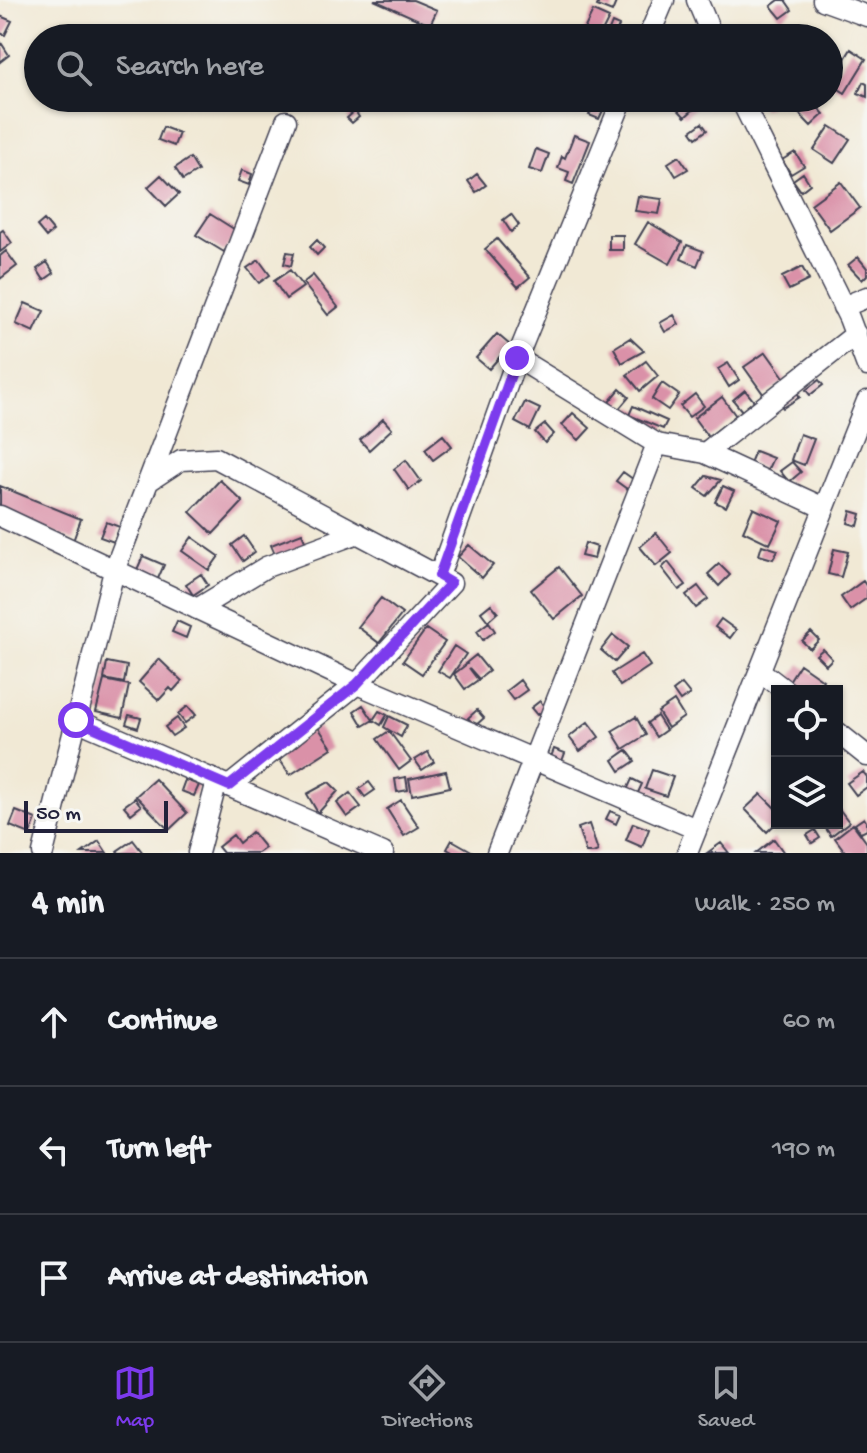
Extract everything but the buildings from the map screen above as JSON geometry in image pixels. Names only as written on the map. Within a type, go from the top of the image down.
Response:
[{"type":"street","points":[[654,24],[664,0]]},
{"type":"street","points":[[697,0],[707,24]]},
{"type":"street","points":[[823,0],[867,16]]},
{"type":"street","points":[[439,576],[517,358],[617,112]]},
{"type":"street","points":[[747,112],[856,334],[867,366]]},
{"type":"street","points":[[43,853],[114,571],[286,121]]},
{"type":"street","points":[[843,307],[867,297]]},
{"type":"street","points":[[705,453],[856,334]]},
{"type":"street","points":[[517,358],[657,444],[705,453],[824,508]]},
{"type":"street","points":[[687,853],[867,401]]},
{"type":"street","points":[[497,853],[657,444]]},
{"type":"street","points":[[149,481],[181,460],[216,458],[451,583],[357,684],[223,784],[198,853]]},
{"type":"street","points":[[0,516],[357,684],[696,829]]},
{"type":"street","points":[[197,609],[266,567],[358,533]]},
{"type":"street","points":[[760,671],[778,685]]},
{"type":"street","points":[[76,720],[383,853]]},
{"type":"street","points":[[843,737],[867,756]]},
{"type":"route","points":[[76,720],[229,786],[357,684],[451,583],[439,576],[517,358]]}]
